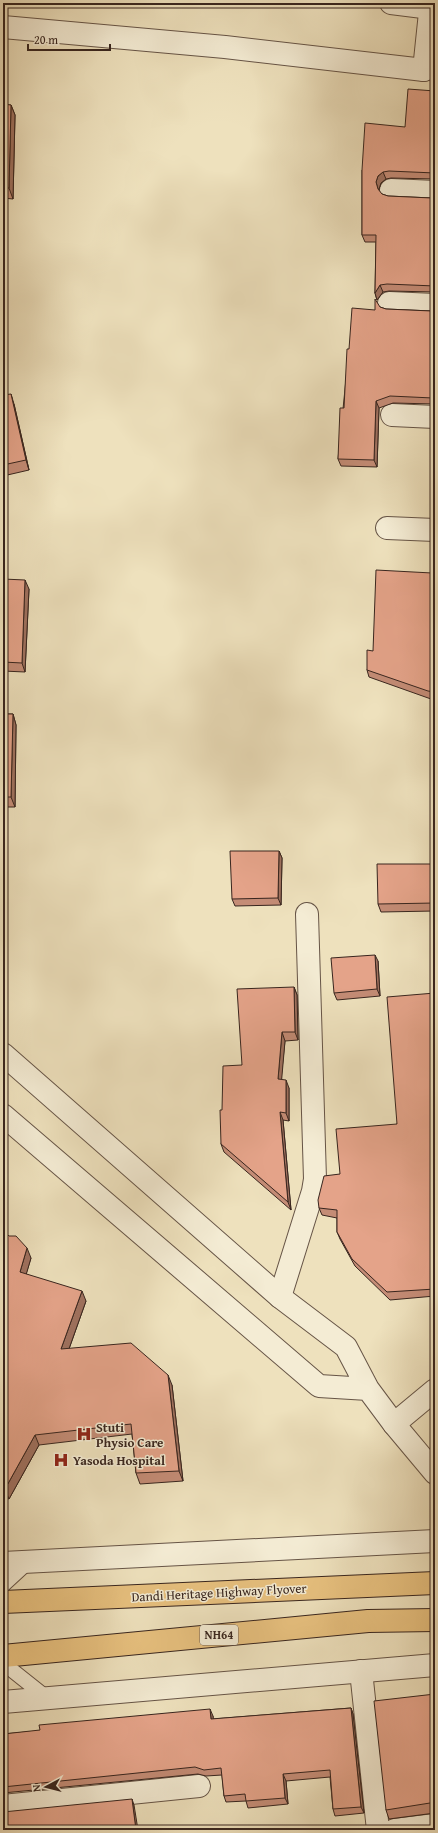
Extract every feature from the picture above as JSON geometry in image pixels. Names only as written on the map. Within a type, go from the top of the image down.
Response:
[{"type":"highway","name":"Dandi Heritage Highway Flyover","points":[[3,1602],[435,1583]]},
{"type":"highway","name":"NH64","points":[[3,1656],[368,1622],[435,1620]]},
{"type":"street","points":[[3,27],[225,47],[430,68],[432,7],[391,3]]},
{"type":"street","points":[[391,190],[435,192]]},
{"type":"street","points":[[389,303],[435,305]]},
{"type":"street","points":[[392,415],[435,417]]},
{"type":"street","points":[[387,528],[435,530]]},
{"type":"street","points":[[280,1297],[313,1191],[315,1179],[306,914]]},
{"type":"street","points":[[3,1054],[280,1297],[346,1347],[368,1389],[394,1424],[435,1473]]},
{"type":"street","points":[[3,1115],[319,1386],[368,1389]]},
{"type":"street","points":[[394,1424],[435,1390]]},
{"type":"street","points":[[3,1563],[435,1541]]},
{"type":"street","points":[[3,1702],[435,1665]]},
{"type":"street","points":[[362,1671],[378,1830]]},
{"type":"street","points":[[3,1806],[199,1786]]},
{"type":"street","points":[[395,1830],[435,1825]]},
{"type":"lane","points":[[3,1584],[28,1562]]},
{"type":"lane","points":[[3,1663],[47,1698]]},
{"type":"building","points":[[408,89],[435,91],[435,173],[389,171],[383,172],[378,176],[376,182],[378,189],[382,194],[388,196],[435,197],[435,286],[387,284],[380,285],[375,293],[376,235],[362,235],[362,170],[365,123],[405,127]]},
{"type":"building","points":[[3,104],[11,105],[9,188],[3,188]]},
{"type":"building","points":[[375,299],[380,307],[386,309],[435,310],[435,398],[390,396],[376,401],[374,460],[338,459],[340,408],[344,408],[347,349],[349,349],[352,308],[375,310]]},
{"type":"building","points":[[11,394],[26,460],[3,465],[3,395]]},
{"type":"building","points":[[435,422],[435,472],[432,472],[432,423]]},
{"type":"building","points":[[435,562],[435,692],[428,691],[367,670],[367,650],[373,651],[376,570],[432,573]]},
{"type":"building","points":[[3,579],[25,580],[22,663],[3,662]]},
{"type":"building","points":[[3,714],[13,714],[11,797],[3,797]]},
{"type":"building","points":[[230,851],[279,851],[278,898],[232,899]]},
{"type":"building","points":[[377,864],[432,864],[432,866],[435,866],[435,903],[378,904]]},
{"type":"building","points":[[375,955],[377,989],[334,993],[331,958]]},
{"type":"building","points":[[294,987],[295,1032],[282,1032],[278,1079],[286,1080],[286,1113],[280,1112],[288,1202],[221,1144],[220,1110],[222,1110],[223,1066],[242,1065],[237,989]]},
{"type":"building","points":[[435,993],[435,1289],[387,1292],[352,1259],[337,1232],[337,1210],[319,1208],[318,1200],[324,1176],[340,1174],[336,1129],[397,1124],[387,997]]},
{"type":"building","points":[[3,1230],[9,1236],[16,1236],[27,1248],[20,1272],[82,1291],[61,1349],[131,1343],[168,1375],[179,1471],[136,1473],[131,1424],[35,1435],[5,1489],[3,1488]]},
{"type":"building","points":[[435,1694],[435,1804],[430,1803],[386,1810],[374,1701]]},
{"type":"building","points":[[351,1708],[361,1807],[333,1809],[330,1770],[283,1774],[285,1798],[246,1801],[245,1794],[224,1796],[221,1768],[204,1770],[195,1767],[3,1787],[3,1734],[40,1730],[39,1725],[210,1709],[211,1719]]},
{"type":"building","points":[[132,1799],[136,1830],[3,1830],[3,1812]]},
{"type":"building","points":[[435,1827],[435,1830],[417,1830],[434,1828]]},
{"type":"place","name":"Stuti Physio Care","points":[[84,1434]]},
{"type":"place","name":"Yasoda Hospital","points":[[61,1460]]}]
